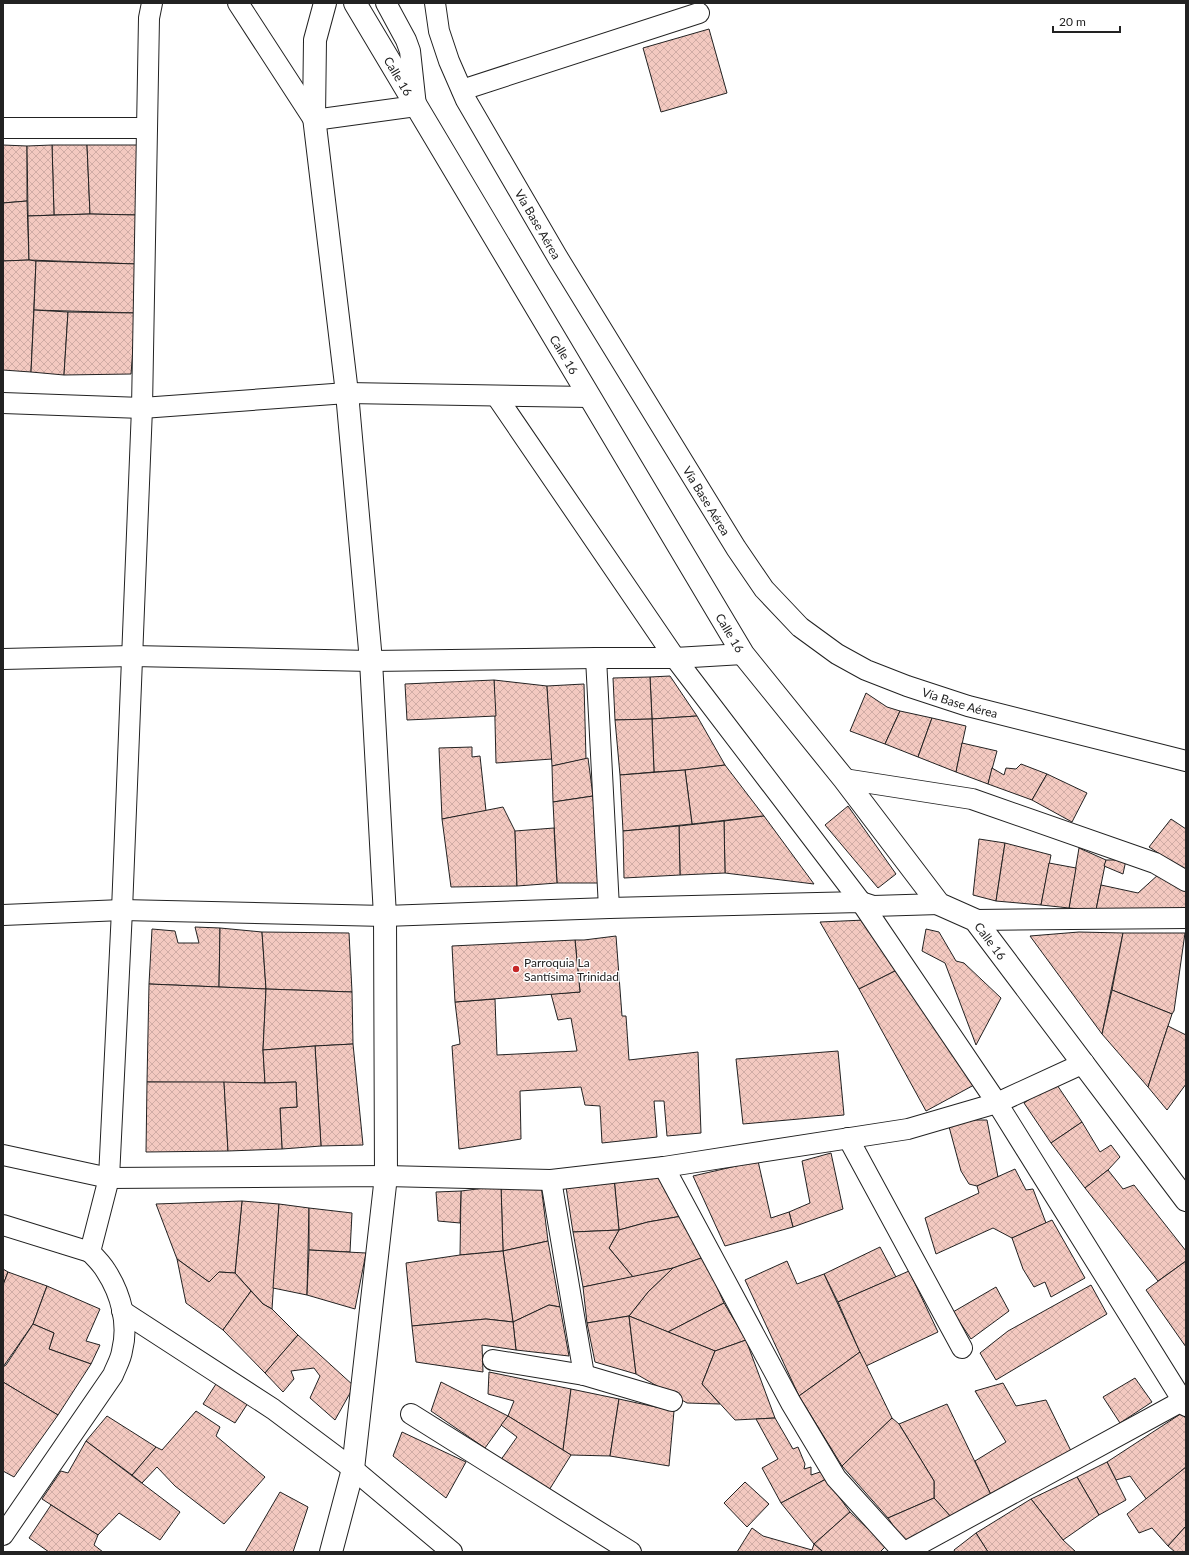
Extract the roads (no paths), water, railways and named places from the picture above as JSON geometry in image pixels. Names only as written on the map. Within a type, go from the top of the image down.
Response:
[{"type":"street","points":[[90,1252],[109,1178],[122,910],[142,408],[149,18],[152,3]]},
{"type":"street","points":[[238,3],[314,119]]},
{"type":"street","points":[[325,3],[315,40],[314,119],[347,393],[371,660],[385,916],[386,1176],[353,1469],[331,1552]]},
{"type":"street","name":"Calle 16","points":[[355,3],[743,654],[844,779],[939,904],[975,920],[1186,1200]]},
{"type":"street","points":[[314,119],[416,106],[410,51],[406,40],[386,3]]},
{"type":"street","name":"Vía Base Aérea","points":[[435,3],[439,31],[449,61],[466,100],[558,258],[736,548],[764,589],[800,627],[837,654],[860,667],[907,686],[968,706],[1186,761]]},
{"type":"street","points":[[462,90],[699,13]]},
{"type":"street","points":[[3,128],[147,128]]},
{"type":"street","points":[[3,403],[142,408],[347,393],[590,397]]},
{"type":"street","points":[[497,396],[675,658],[862,902],[997,1103],[1184,1403],[904,1552],[836,1478],[791,1403],[664,1167]]},
{"type":"street","points":[[3,659],[132,656],[371,660],[675,658],[743,654]]},
{"type":"street","points":[[596,658],[609,908]]},
{"type":"street","points":[[844,779],[972,799],[1155,863],[1186,881]]},
{"type":"street","points":[[3,915],[122,910],[385,916],[609,908],[862,902],[873,906],[939,904]]},
{"type":"street","points":[[975,920],[1186,918]]},
{"type":"street","points":[[3,1155],[109,1178],[386,1176],[551,1180],[664,1167],[908,1129],[997,1103],[1084,1063]]},
{"type":"street","points":[[848,1138],[962,1348]]},
{"type":"street","points":[[551,1180],[584,1375]]},
{"type":"street","points":[[3,1225],[90,1252],[106,1271],[116,1290],[122,1311],[125,1330],[122,1352],[113,1375],[3,1535]]},
{"type":"street","points":[[122,1311],[273,1408],[353,1469],[452,1552]]},
{"type":"street","points":[[493,1360],[584,1375],[672,1401]]},
{"type":"street","points":[[411,1414],[631,1552]]},
{"type":"place","name":"Parroquia La Santísima Trinidad","points":[[516,969]]}]
